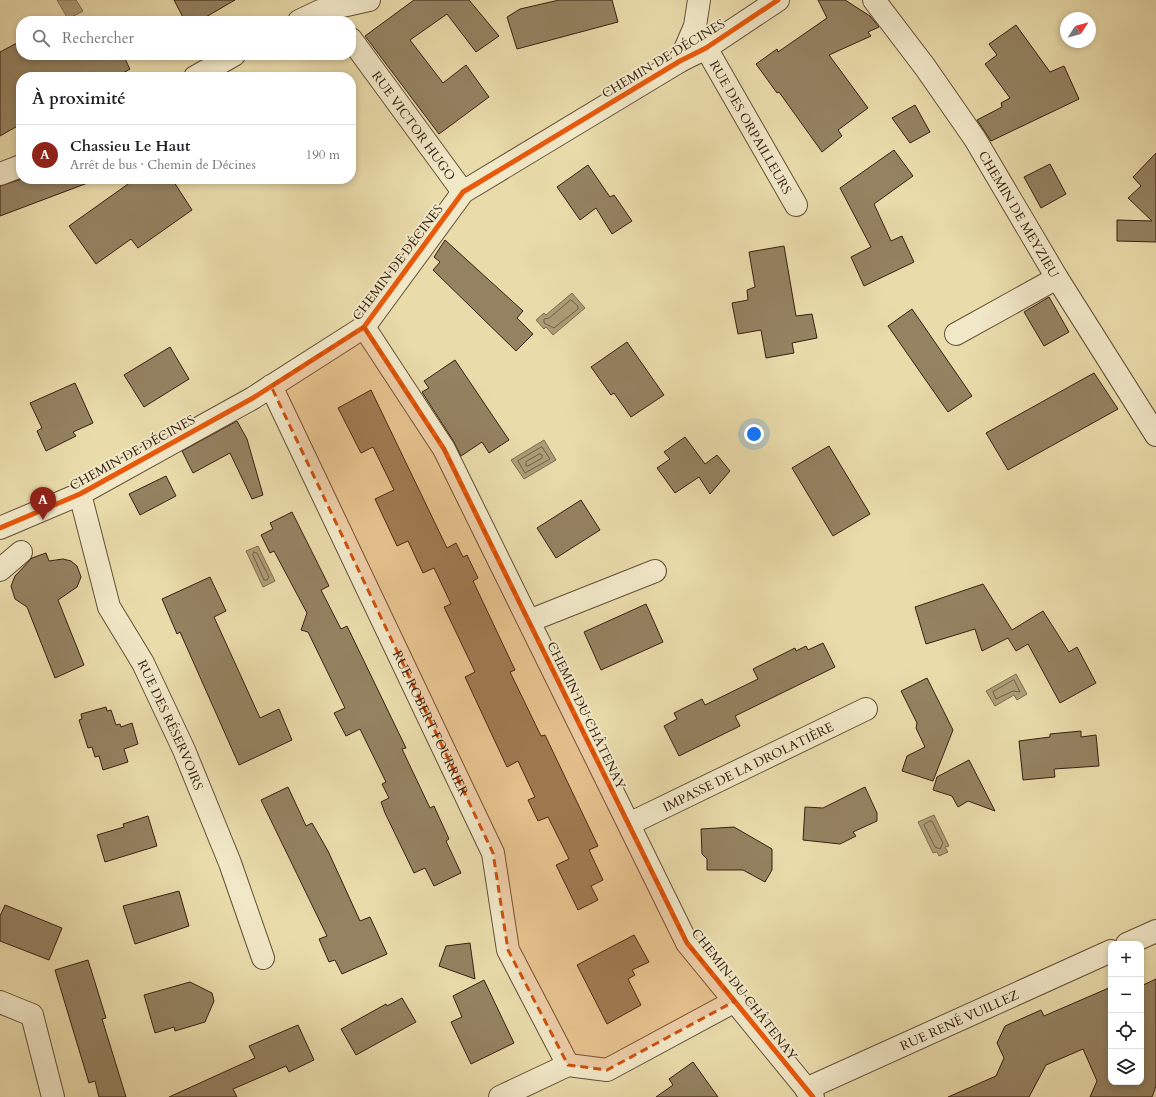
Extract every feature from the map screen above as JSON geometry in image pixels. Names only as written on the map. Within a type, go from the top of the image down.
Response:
[{"type":"street","points":[[311,16],[323,11],[369,0]]},
{"type":"street","points":[[680,60],[695,26],[699,0]]},
{"type":"street","name":"CHEMIN DE DÉCINES","points":[[0,528],[80,494],[271,386],[364,327],[463,192],[680,60],[706,48],[776,0]]},
{"type":"street","name":"CHEMIN DE MEYZIEU","points":[[874,0],[925,68],[975,139],[1057,278],[1156,435]]},
{"type":"street","name":"RUE VICTOR HUGO","points":[[356,46],[463,192]]},
{"type":"street","name":"RUE DES ORPAILLEURS","points":[[706,48],[796,205]]},
{"type":"street","points":[[204,72],[225,60]]},
{"type":"street","points":[[0,174],[16,168]]},
{"type":"street","points":[[956,334],[1057,278]]},
{"type":"street","name":"CHEMIN DU CHÂTENAY","points":[[364,327],[444,450],[687,943],[810,1093]]},
{"type":"street","name":"RUE ROBERT FOURRIER","points":[[271,386],[493,853],[508,950],[568,1065]]},
{"type":"street","name":"RUE DES RÉSERVOIRS","points":[[80,494],[109,607],[144,663],[184,750],[230,863],[263,958]]},
{"type":"street","points":[[0,570],[21,552]]},
{"type":"street","points":[[529,621],[655,571]]},
{"type":"street","name":"IMPASSE DE LA DROLATIÈRE","points":[[629,824],[866,709]]},
{"type":"street","points":[[1134,941],[1156,931]]},
{"type":"street","name":"RUE RENÉ VUILLEZ","points":[[810,1093],[1108,952]]},
{"type":"street","points":[[500,1097],[568,1065],[607,1070],[735,1000]]},
{"type":"street","points":[[0,1002],[32,1015],[53,1097]]},
{"type":"highlighted area","points":[[364,327],[444,449],[687,943],[735,1001],[607,1070],[568,1065],[508,950],[493,853],[271,386]]},
{"type":"water","points":[[57,0],[76,0],[83,11],[74,16],[66,16]]},
{"type":"water","points":[[572,293],[585,308],[553,335],[546,327],[544,329],[536,320],[544,313],[546,315]]},
{"type":"water","points":[[544,440],[556,460],[524,479],[511,460]]},
{"type":"water","points":[[258,546],[275,581],[263,587],[246,551]]},
{"type":"water","points":[[1016,674],[1027,694],[1017,700],[1014,695],[995,706],[986,691]]},
{"type":"water","points":[[934,815],[949,846],[945,847],[948,852],[939,856],[937,852],[933,853],[918,822]]},
{"type":"building","points":[[174,0],[235,0],[208,16],[182,16]]},
{"type":"building","points":[[414,0],[469,0],[499,36],[476,52],[447,14],[410,40],[443,83],[466,65],[489,97],[439,134],[365,36]]},
{"type":"building","points":[[559,0],[612,0],[618,22],[517,49],[507,17],[520,9]]},
{"type":"building","points":[[818,0],[845,0],[870,16],[879,27],[868,32],[871,36],[829,55],[868,108],[838,130],[842,136],[822,152],[779,92],[777,93],[756,64],[777,49],[778,52],[827,18]]},
{"type":"building","points":[[1016,25],[1050,72],[1064,66],[1079,99],[991,141],[977,120],[1002,107],[1001,103],[1010,98],[985,64],[997,55],[989,44]]},
{"type":"building","points":[[16,44],[16,60],[126,60],[130,69],[125,72],[16,72],[16,127],[0,136],[0,52]]},
{"type":"building","points":[[915,105],[930,132],[910,143],[892,118]]},
{"type":"building","points":[[894,150],[913,176],[874,204],[891,241],[902,236],[914,262],[864,286],[851,257],[871,247],[840,188]]},
{"type":"building","points":[[1156,153],[1156,242],[1117,241],[1117,220],[1152,221],[1128,198],[1141,186],[1133,177]]},
{"type":"building","points":[[1050,164],[1066,194],[1041,208],[1024,177]]},
{"type":"building","points":[[588,165],[610,197],[614,195],[632,221],[612,234],[596,208],[580,220],[557,187]]},
{"type":"building","points":[[16,181],[16,184],[85,184],[0,216],[0,186]]},
{"type":"building","points":[[128,184],[175,184],[192,210],[138,248],[131,239],[96,264],[69,226]]},
{"type":"building","points":[[445,240],[523,311],[517,318],[533,334],[516,351],[433,270],[440,262],[434,257]]},
{"type":"building","points":[[784,246],[796,316],[812,314],[817,338],[792,343],[794,353],[766,358],[761,330],[738,334],[732,303],[748,300],[747,290],[755,287],[749,252]]},
{"type":"building","points":[[1049,297],[1069,332],[1044,346],[1024,312]]},
{"type":"building","points":[[912,309],[972,396],[948,412],[888,326]]},
{"type":"building","points":[[627,342],[664,395],[631,417],[614,393],[611,395],[591,367]]},
{"type":"building","points":[[170,347],[189,379],[144,407],[124,375]]},
{"type":"building","points":[[455,360],[509,440],[489,453],[482,442],[461,456],[454,442],[422,392],[429,388],[424,381]]},
{"type":"building","points":[[1094,373],[1118,409],[1008,470],[986,433]]},
{"type":"building","points":[[75,383],[93,423],[73,432],[76,436],[46,451],[37,431],[42,428],[30,403]]},
{"type":"building","points":[[371,390],[447,548],[456,543],[463,557],[467,555],[478,578],[473,581],[515,670],[510,672],[541,736],[545,735],[598,846],[589,850],[603,880],[591,886],[598,900],[578,910],[556,865],[569,859],[548,817],[538,821],[528,800],[535,797],[518,761],[507,767],[465,677],[475,672],[444,607],[451,604],[434,568],[423,573],[408,541],[397,546],[375,499],[394,490],[373,447],[361,453],[338,408]]},
{"type":"building","points":[[237,421],[247,439],[263,495],[252,499],[230,453],[193,473],[182,451]]},
{"type":"building","points":[[685,437],[705,464],[717,455],[730,471],[710,494],[699,477],[675,493],[657,468],[670,459],[664,452]]},
{"type":"building","points":[[829,446],[870,514],[833,536],[792,468]]},
{"type":"building","points":[[166,476],[176,496],[140,515],[129,494]]},
{"type":"building","points":[[581,500],[600,530],[556,558],[537,528]]},
{"type":"building","points":[[292,512],[329,586],[321,590],[341,629],[347,626],[406,748],[402,749],[430,808],[434,806],[449,839],[446,841],[461,873],[434,886],[425,868],[414,873],[385,813],[381,802],[389,798],[382,784],[386,782],[360,729],[346,736],[334,713],[345,708],[308,632],[301,630],[307,613],[274,551],[270,553],[261,535],[273,529],[270,523]]},
{"type":"building","points":[[46,553],[49,561],[63,559],[71,561],[77,566],[81,577],[77,587],[58,600],[84,665],[55,678],[27,607],[15,599],[11,586],[15,576],[32,558]]},
{"type":"building","points":[[210,577],[226,611],[214,617],[260,718],[279,709],[292,740],[239,765],[180,632],[177,634],[162,599]]},
{"type":"building","points":[[983,584],[1012,630],[1043,611],[1069,652],[1077,647],[1096,683],[1060,703],[1028,644],[1016,651],[1008,638],[982,651],[975,629],[926,644],[915,607]]},
{"type":"building","points":[[646,604],[663,642],[601,670],[584,632]]},
{"type":"building","points":[[823,643],[835,667],[735,716],[740,726],[679,756],[664,726],[677,719],[674,713],[702,699],[705,705],[758,679],[753,669],[795,648],[796,651],[806,646],[808,650]]},
{"type":"building","points":[[927,678],[953,730],[933,781],[902,771],[907,756],[925,747],[916,728],[917,723],[901,691]]},
{"type":"building","points":[[106,707],[107,711],[111,710],[116,725],[120,724],[121,727],[132,723],[138,744],[124,749],[128,762],[103,770],[99,756],[95,757],[92,747],[88,748],[79,720],[82,719],[81,714]]},
{"type":"building","points":[[1081,731],[1081,737],[1096,735],[1099,766],[1054,769],[1055,777],[1023,780],[1019,741],[1050,737],[1050,734]]},
{"type":"building","points":[[969,760],[995,811],[968,801],[958,807],[952,796],[933,790],[937,777]]},
{"type":"building","points":[[288,787],[306,826],[312,823],[328,851],[360,921],[370,917],[387,954],[342,974],[335,960],[329,962],[319,939],[327,936],[261,800]]},
{"type":"building","points":[[865,787],[877,813],[877,821],[853,832],[856,836],[840,844],[803,840],[805,807],[823,808]]},
{"type":"building","points":[[148,816],[157,846],[105,862],[97,835],[124,827],[123,824]]},
{"type":"building","points":[[734,827],[772,849],[772,870],[765,882],[743,870],[707,870],[707,859],[702,854],[701,829]]},
{"type":"building","points":[[179,891],[189,926],[135,944],[123,906]]},
{"type":"building","points":[[5,905],[62,928],[49,960],[0,941],[0,916]]},
{"type":"building","points":[[634,935],[649,962],[632,970],[635,975],[628,979],[641,1005],[607,1024],[577,965]]},
{"type":"building","points":[[470,943],[475,979],[439,966],[446,946]]},
{"type":"building","points":[[88,960],[106,1018],[102,1019],[126,1097],[99,1097],[95,1081],[89,1083],[55,970]]},
{"type":"building","points":[[1156,979],[1156,1086],[1152,1097],[1090,1097],[1097,1081],[1083,1049],[1046,1065],[1029,1097],[948,1097],[996,1076],[1004,1058],[997,1043],[1005,1026],[1041,1010],[1044,1016],[1108,988],[1108,1085],[1144,1085],[1144,985]]},
{"type":"building","points":[[484,980],[514,1043],[471,1064],[451,1022],[462,1017],[453,996]]},
{"type":"building","points":[[190,982],[212,993],[214,1001],[205,1022],[175,1031],[174,1027],[155,1033],[144,995]]},
{"type":"building","points":[[402,998],[416,1022],[356,1055],[341,1029],[386,1004],[387,1006]]},
{"type":"building","points":[[298,1025],[314,1060],[289,1072],[286,1066],[233,1089],[237,1097],[169,1097],[255,1058],[249,1046]]},
{"type":"building","points":[[693,1062],[718,1097],[656,1097],[673,1085],[669,1079]]},
{"type":"cycle path","points":[[0,528],[80,494],[253,398],[364,327],[463,192],[680,61],[706,48],[778,0]]},
{"type":"cycle path","points":[[364,327],[444,449],[687,943],[813,1097]]},
{"type":"place","name":"Chassieu Le Haut","points":[[43,520]]}]
